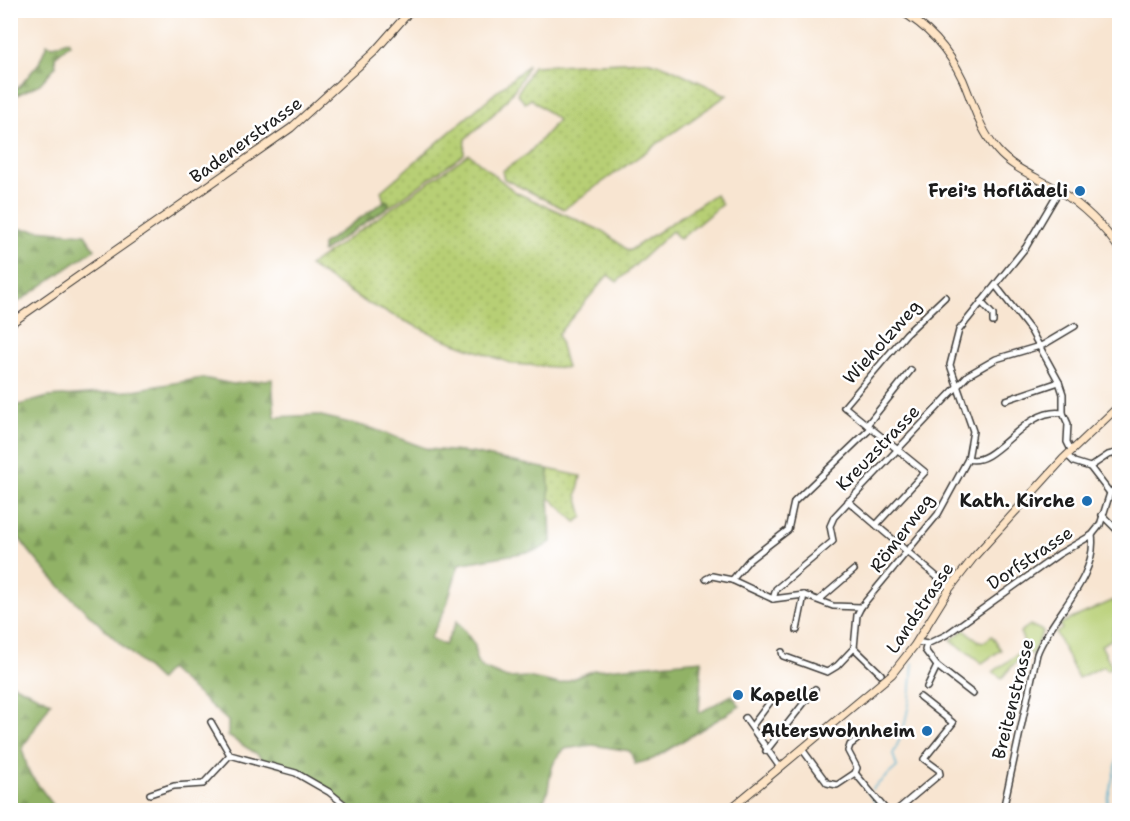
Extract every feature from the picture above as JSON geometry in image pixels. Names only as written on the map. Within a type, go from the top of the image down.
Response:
[{"type":"street","name":"Badenerstrasse","points":[[10,324],[291,128],[373,53],[411,10]]},
{"type":"street","points":[[899,10],[923,26],[946,51],[962,78],[986,135],[997,150],[1019,169],[1059,191],[1093,216],[1119,250]]},
{"type":"street","name":"Römerweg","points":[[854,648],[857,615],[861,607],[905,551],[938,514],[968,459],[973,431],[950,365],[954,342],[967,318],[996,286],[1026,247],[1059,191]]},
{"type":"street","points":[[996,286],[1020,315],[1059,382],[1063,394],[1063,413],[1067,419],[1069,453],[1074,462],[1090,467],[1110,493]]},
{"type":"street","name":"Wieholzweg","points":[[869,427],[844,408],[906,334],[945,297]]},
{"type":"street","points":[[981,302],[993,315],[993,322]]},
{"type":"street","name":"Kreuzstrasse","points":[[773,599],[776,589],[833,541],[831,521],[848,501],[968,375],[987,363],[1040,346],[1075,326]]},
{"type":"street","points":[[732,580],[749,560],[788,530],[794,502],[869,427],[911,370]]},
{"type":"street","points":[[1006,400],[1059,382]]},
{"type":"street","name":"Landstrasse","points":[[729,810],[892,674],[917,642],[950,588],[988,541],[1069,453],[1119,405]]},
{"type":"street","points":[[968,459],[981,459],[1034,418],[1052,412],[1063,413]]},
{"type":"street","points":[[869,427],[925,472],[876,525]]},
{"type":"street","points":[[1090,467],[1108,455],[1119,452]]},
{"type":"street","name":"Dorfstrasse","points":[[927,645],[946,635],[1059,554],[1092,536],[1100,525],[1110,493],[1119,484]]},
{"type":"street","points":[[848,501],[950,588]]},
{"type":"street","points":[[1102,515],[1119,533]]},
{"type":"street","points":[[1113,529],[1119,523]]},
{"type":"street","name":"Breitenstrasse","points":[[1003,810],[1036,654],[1041,641],[1067,606],[1079,584],[1092,555],[1092,536]]},
{"type":"street","points":[[819,600],[854,570]]},
{"type":"street","points":[[706,579],[712,576],[732,580],[773,599],[804,595],[833,606],[861,607]]},
{"type":"street","points":[[797,630],[804,595]]},
{"type":"street","points":[[924,631],[936,639]]},
{"type":"street","points":[[917,642],[927,645],[925,650],[937,666],[973,694]]},
{"type":"street","points":[[782,652],[783,656],[827,672],[837,666],[854,648],[881,674]]},
{"type":"street","points":[[927,687],[937,666]]},
{"type":"street","points":[[766,751],[814,689]]},
{"type":"street","points":[[752,726],[776,694]]},
{"type":"street","points":[[897,810],[940,774],[939,770],[924,759],[953,723],[920,697]]},
{"type":"street","points":[[745,718],[766,751],[779,766]]},
{"type":"street","points":[[211,722],[230,755],[245,761],[296,773],[329,792],[351,810]]},
{"type":"street","points":[[802,749],[832,786],[855,773],[857,768],[848,751],[850,745],[863,735]]},
{"type":"street","points":[[150,794],[174,786],[203,784],[230,755]]},
{"type":"street","points":[[855,773],[886,810]]},
{"type":"green space","points":[[68,41],[70,44],[55,57],[56,66],[40,84],[11,98],[13,89],[19,87],[39,63],[47,44],[53,46]]},
{"type":"green space","points":[[646,61],[668,67],[727,95],[564,209],[504,179],[502,171],[528,154],[558,120],[531,99],[525,103],[517,94],[533,66]]},
{"type":"green space","points":[[528,65],[509,97],[465,139],[464,154],[390,206],[384,202],[381,191]]},
{"type":"green space","points":[[469,154],[515,192],[604,232],[629,251],[715,194],[722,204],[680,239],[672,231],[617,282],[608,275],[558,334],[567,368],[513,364],[441,338],[367,303],[309,266]]},
{"type":"green space","points":[[386,200],[389,202],[388,207],[322,252],[322,245]]},
{"type":"green space","points":[[11,228],[85,234],[95,249],[11,307]]},
{"type":"green space","points":[[203,378],[233,384],[272,379],[275,417],[317,415],[371,428],[428,449],[472,453],[548,469],[551,542],[539,550],[459,564],[446,607],[430,639],[445,645],[457,621],[475,645],[476,660],[483,668],[507,678],[527,677],[560,684],[594,670],[702,660],[699,713],[732,695],[740,706],[653,759],[635,764],[630,751],[593,745],[564,749],[553,765],[546,796],[539,806],[532,810],[352,810],[324,786],[299,771],[265,762],[257,754],[228,736],[228,721],[169,669],[159,680],[61,587],[25,547],[11,526],[11,407],[48,397],[128,391]]},
{"type":"green space","points":[[548,469],[581,476],[577,495],[583,517],[576,522],[549,497]]},
{"type":"green space","points":[[1114,600],[1117,615],[1111,640],[1101,645],[1112,667],[1106,670],[1104,666],[1078,678],[1056,633],[1062,629],[1060,624]]},
{"type":"green space","points":[[1030,625],[1043,631],[1032,654],[1029,653],[1013,665],[1002,678],[993,672],[1026,648],[1020,632]]},
{"type":"green space","points":[[964,630],[982,643],[992,636],[1001,650],[982,663],[951,640]]},
{"type":"green space","points":[[10,683],[51,702],[22,749],[29,773],[57,810],[11,810]]},
{"type":"waterway","points":[[872,789],[897,767],[893,754],[903,732],[910,699],[913,663]]},
{"type":"waterway","points":[[1105,810],[1120,748]]},
{"type":"waterway","points":[[868,792],[881,810]]},
{"type":"place","name":"Frei's Hoflädeli","points":[[1080,191]]},
{"type":"place","name":"Kath. Kirche","points":[[1087,501]]},
{"type":"place","name":"Kapelle","points":[[738,695]]},
{"type":"place","name":"Alterswohnheim","points":[[927,731]]}]
